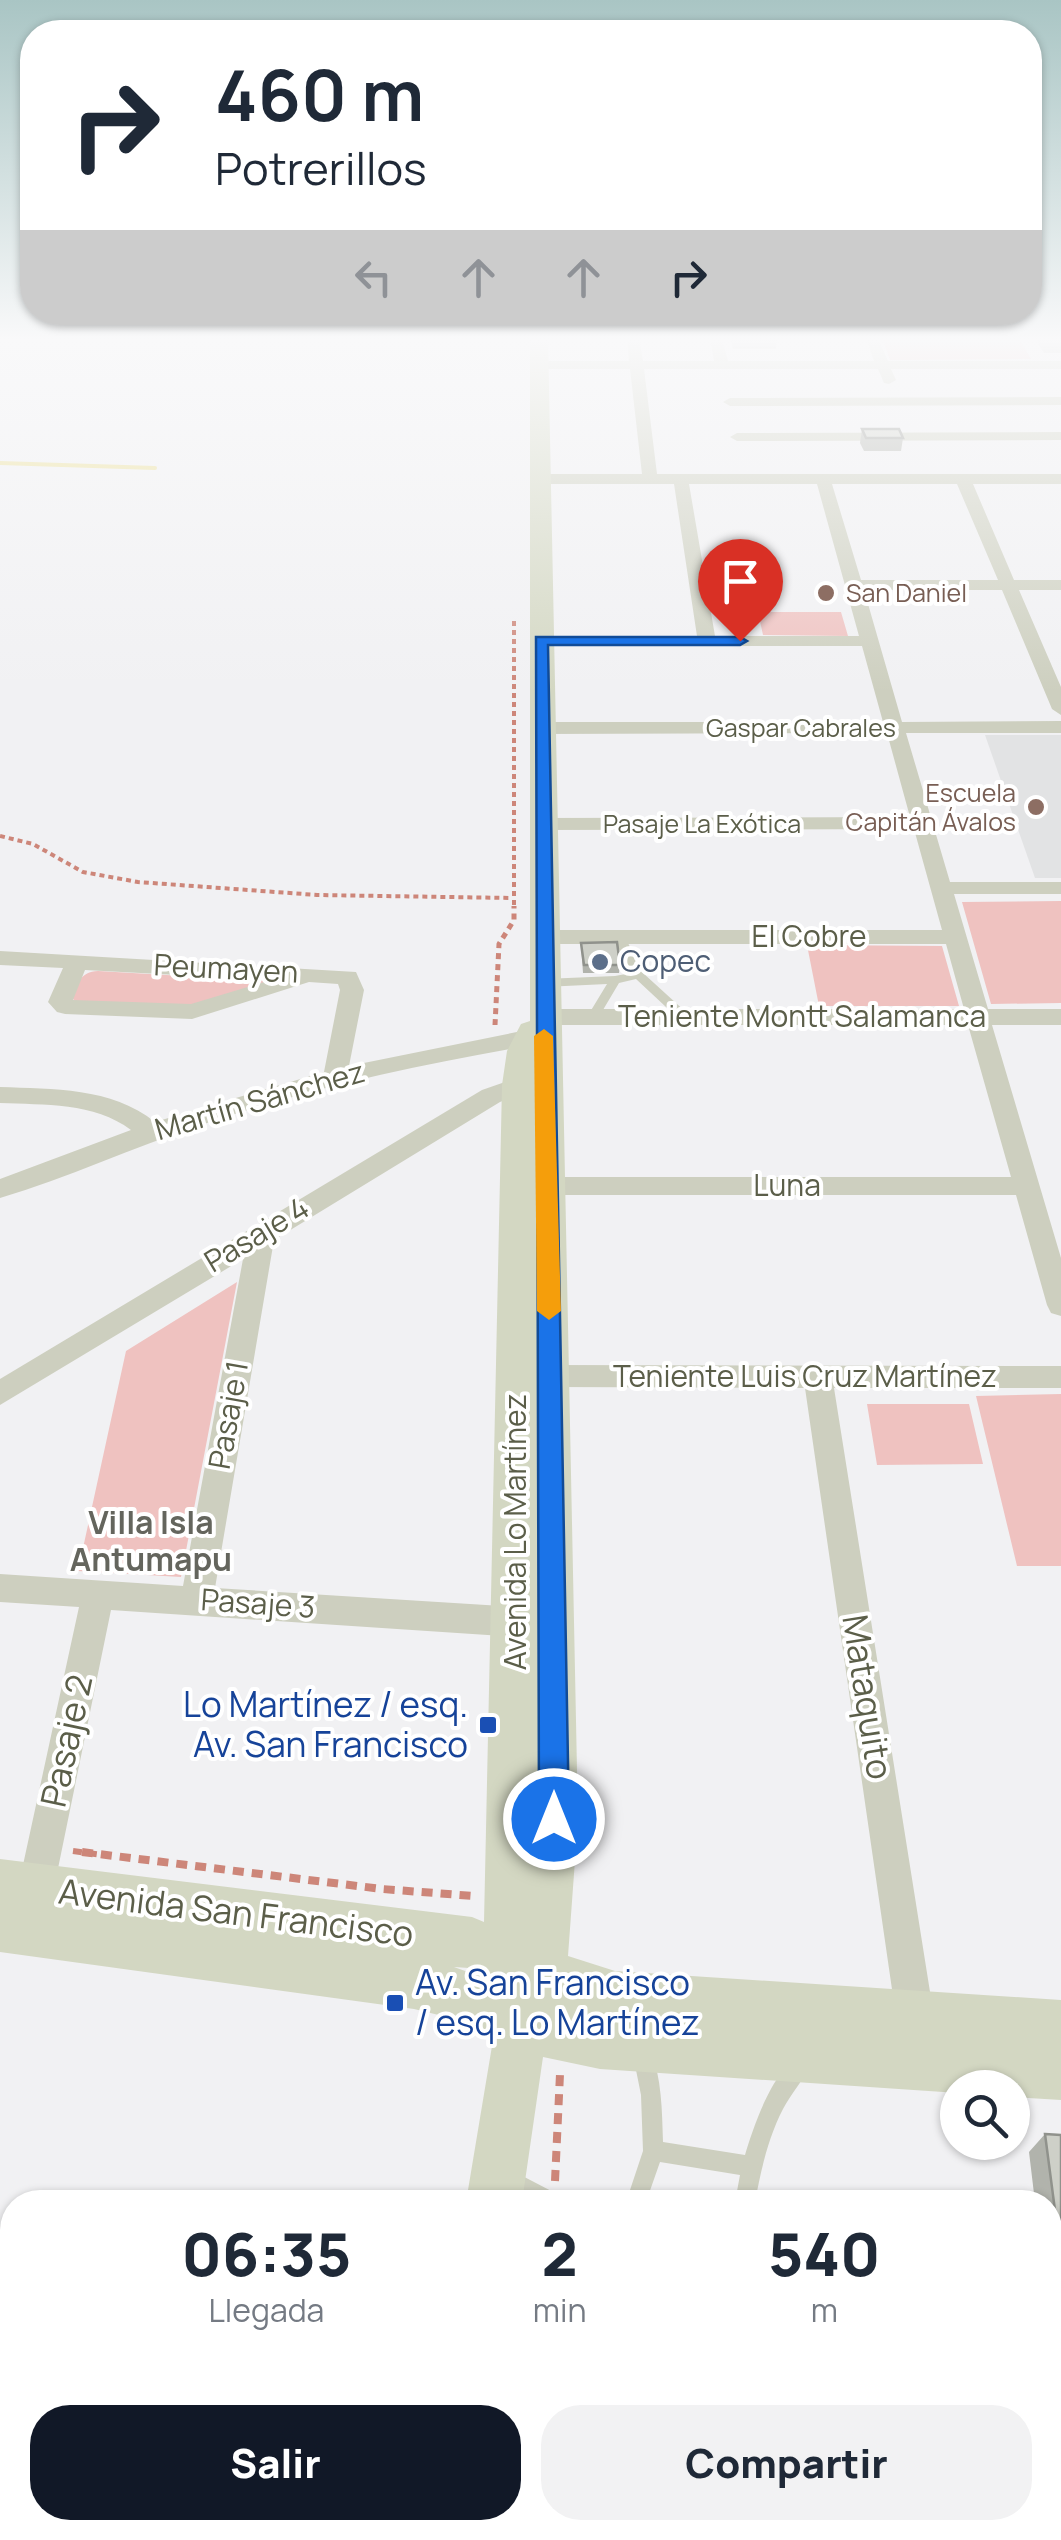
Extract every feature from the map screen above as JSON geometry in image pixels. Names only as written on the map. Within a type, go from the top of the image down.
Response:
[{"type":"main road","name":"Avenida Lo Martínez","points":[[495,2187],[527,2043],[512,1896],[519,1085],[543,983],[540,457]]},
{"type":"main road","name":"Avenida Lo Martínez","points":[[521,1966],[548,1911],[554,1819],[547,1186],[535,1028]]},
{"type":"main road","name":"Avenida San Francisco","points":[[27,1873],[454,1940],[615,1996],[1061,2026]]},
{"type":"main road","name":"Avenida San Francisco","points":[[0,1926],[414,1982],[459,1994],[527,2043],[600,2042],[1061,2073]]},
{"type":"street","points":[[647,457],[650,479]]},
{"type":"street","points":[[741,458],[823,479],[929,457]]},
{"type":"street","points":[[540,479],[681,479],[741,458],[920,458],[963,479],[1061,479]]},
{"type":"street","points":[[681,479],[707,641]]},
{"type":"street","points":[[823,479],[1061,1305]]},
{"type":"street","points":[[963,479],[1061,709]]},
{"type":"street","points":[[854,585],[1061,585]]},
{"type":"street","points":[[541,640],[870,641]]},
{"type":"street","name":"Gaspar Cabrales","points":[[541,728],[1061,728]]},
{"type":"street","name":"Pasaje La Exótica","points":[[542,824],[922,823]]},
{"type":"street","points":[[940,888],[1061,888]]},
{"type":"street","name":"El Cobre","points":[[543,937],[955,936]]},
{"type":"street","name":"Peumayen","points":[[0,958],[348,976],[353,984],[335,1077]]},
{"type":"street","points":[[78,962],[60,1002],[65,1007],[192,1012],[319,973]]},
{"type":"street","name":"Teniente Montt Salamanca","points":[[535,1028],[592,1017],[1061,1017]]},
{"type":"street","name":"Martín Sánchez","points":[[0,1189],[151,1132],[335,1077],[535,1028]]},
{"type":"street","name":"Pasaje 4","points":[[0,1393],[262,1231],[491,1096],[519,1085]]},
{"type":"street","points":[[0,1096],[113,1106],[133,1115],[151,1132]]},
{"type":"street","name":"Luna","points":[[547,1186],[1027,1186]]},
{"type":"street","name":"Pasaje 1","points":[[197,1600],[262,1231]]},
{"type":"street","name":"Teniente Luis Cruz Martínez","points":[[550,1376],[1061,1377]]},
{"type":"street","name":"Mataquito","points":[[818,1377],[915,2017]]},
{"type":"street","name":"Pasaje 3","points":[[0,1588],[516,1622]]},
{"type":"street","name":"Pasaje 2","points":[[27,1873],[98,1594]]},
{"type":"lane","points":[[619,937],[638,974],[684,1017]]},
{"type":"lane","points":[[543,983],[614,980],[638,974]]},
{"type":"lane","points":[[592,1017],[614,980]]},
{"type":"lane","points":[[640,2045],[651,2095],[654,2152],[640,2190]]},
{"type":"lane","points":[[746,2190],[750,2166],[784,2087],[809,2055]]},
{"type":"lane","points":[[654,2152],[750,2166]]},
{"type":"lane","points":[[495,2187],[524,2190]]},
{"type":"path","points":[[0,836],[33,844],[84,872],[138,882],[317,895],[543,898]]},
{"type":"path","points":[[27,1873],[486,1899]]},
{"type":"path","points":[[527,2043],[553,2190]]},
{"type":"shaded area","points":[[758,612],[841,612],[848,636],[763,635]]},
{"type":"shaded area","name":"Escuela Capitán Ávalos","points":[[985,735],[1061,735],[1061,878],[1035,878]]},
{"type":"shaded area","points":[[1061,901],[1061,1003],[991,1004],[962,902]]},
{"type":"shaded area","points":[[807,945],[942,946],[959,1006],[819,1006]]},
{"type":"shaded area","points":[[98,971],[270,981],[190,1006],[77,1003],[72,998],[80,979]]},
{"type":"shaded area","points":[[237,1282],[181,1577],[78,1571],[126,1351]]},
{"type":"shaded area","points":[[1061,1394],[1061,1566],[1017,1566],[976,1396]]},
{"type":"shaded area","points":[[867,1404],[969,1404],[983,1464],[877,1465]]},
{"type":"building","name":"Copec","points":[[617,942],[620,965],[584,965],[581,943]]},
{"type":"building","points":[[1045,2134],[1061,2135],[1061,2190],[1052,2190]]},
{"type":"waterway","points":[[0,463],[155,468]]},
{"type":"slow traffic","points":[[544,1036],[549,1311]]},
{"type":"place","name":"San Daniel","points":[[826,593]]},
{"type":"place","name":"Escuela Capitán Ávalos","points":[[1036,807]]},
{"type":"place","name":"Copec","points":[[600,962]]},
{"type":"place","name":"Lo Martínez / esq. Av. San Francisco","points":[[488,1725]]},
{"type":"place","name":"Av. San Francisco / esq. Lo Martínez","points":[[395,2003]]},
{"type":"district","name":"Villa Isla Antumapu","points":[[151,1542]]},
{"type":"route","points":[[554,1819],[541,640],[740,641]]}]
